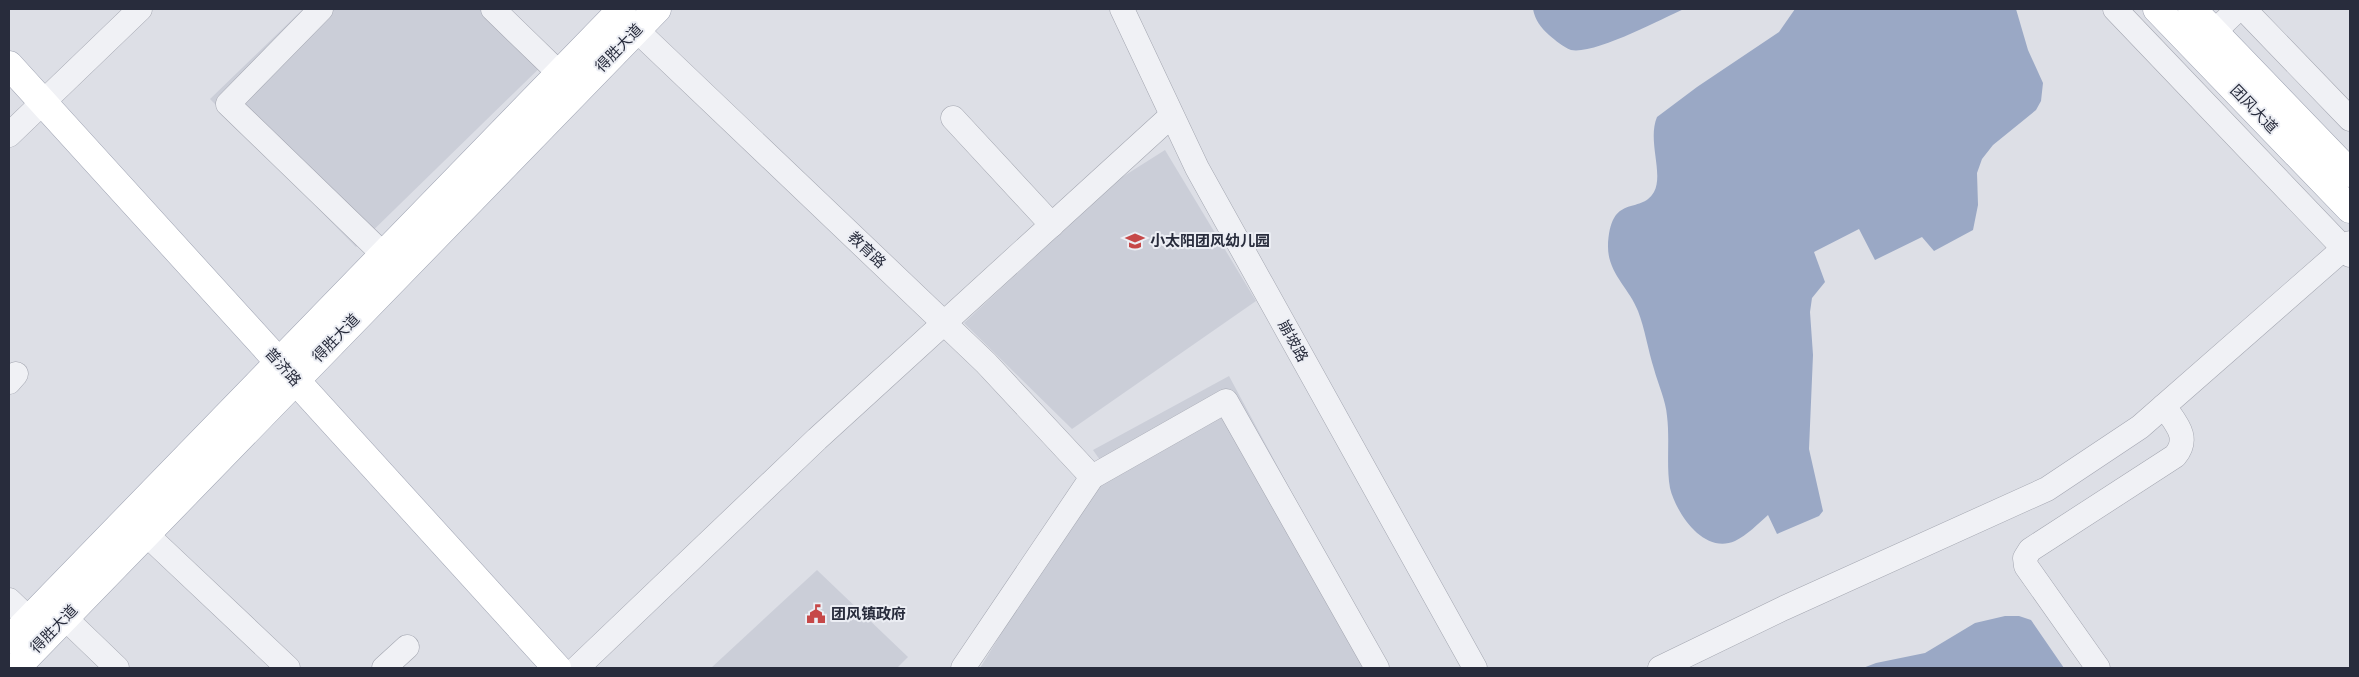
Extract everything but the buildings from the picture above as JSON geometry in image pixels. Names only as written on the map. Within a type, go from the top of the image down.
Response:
[{"type":"main road","name":"得胜大道","points":[[16,668],[146,534],[383,254],[559,73],[623,15],[657,9]]},
{"type":"main road","name":"团风大道","points":[[2157,9],[2350,209]]},
{"type":"main road","name":"团风大道","points":[[2192,9],[2350,173]]},
{"type":"main road","name":"得胜大道","points":[[9,640],[280,378],[623,15]]},
{"type":"main road","name":"普济路","points":[[9,65],[36,109],[280,378],[532,668]]},
{"type":"main road","name":"普济路","points":[[9,93],[36,109]]},
{"type":"main road","name":"普济路","points":[[280,378],[556,668]]},
{"type":"street","points":[[9,135],[140,9]]},
{"type":"street","points":[[321,9],[228,104],[383,254]]},
{"type":"street","points":[[493,9],[559,73]]},
{"type":"street","name":"崩坡路","points":[[1122,9],[1197,168],[1475,668]]},
{"type":"street","points":[[1660,668],[1784,608],[2047,489],[2140,427],[2348,249],[2115,9]]},
{"type":"street","points":[[2214,32],[2238,9]]},
{"type":"street","points":[[2244,9],[2350,119]]},
{"type":"street","name":"教育路","points":[[623,15],[986,362],[1092,477]]},
{"type":"street","points":[[577,668],[818,439],[1171,116]]},
{"type":"street","points":[[953,118],[1052,225]]},
{"type":"street","points":[[963,668],[1092,477],[1226,401],[1376,668]]},
{"type":"street","points":[[2098,668],[2026,566],[2025,558],[2030,550],[2175,456],[2182,448],[2182,436],[2164,406]]},
{"type":"street","points":[[146,534],[288,668]]},
{"type":"street","points":[[9,600],[29,619]]},
{"type":"street","points":[[65,618],[117,668]]},
{"type":"street","points":[[384,668],[407,647]]},
{"type":"shaded area","points":[[303,9],[511,9],[555,53],[356,247],[210,99]]},
{"type":"shaded area","name":"小太阳团风幼儿园","points":[[1165,150],[1256,301],[1072,429],[964,323],[1116,181]]},
{"type":"shaded area","points":[[1229,376],[1386,668],[980,668],[1092,487],[1109,473],[1093,450]]},
{"type":"shaded area","name":"团风镇政府","points":[[817,570],[908,657],[897,668],[711,668]]},
{"type":"water","points":[[1533,9],[1684,9],[1611,42],[1582,50],[1571,50],[1543,30],[1535,17]]},
{"type":"water","points":[[1795,9],[2016,9],[2028,50],[2043,83],[2041,101],[2036,110],[1993,145],[1982,159],[1977,173],[1978,205],[1973,230],[1934,251],[1922,237],[1875,260],[1859,229],[1814,252],[1825,282],[1812,298],[1810,312],[1813,355],[1809,449],[1823,511],[1819,516],[1777,534],[1768,515],[1739,539],[1724,544],[1702,537],[1693,529],[1678,509],[1673,498],[1669,479],[1668,425],[1665,404],[1638,311],[1611,265],[1608,247],[1610,230],[1614,218],[1620,211],[1641,203],[1654,192],[1657,184],[1654,126],[1657,117],[1697,87],[1779,32]]},
{"type":"water","points":[[2005,616],[2019,616],[2031,620],[2064,668],[1863,668],[1876,663],[1925,653],[1975,623]]},
{"type":"place","name":"小太阳团风幼儿园","points":[[1135,241]]},
{"type":"place","name":"团风镇政府","points":[[816,614]]}]
